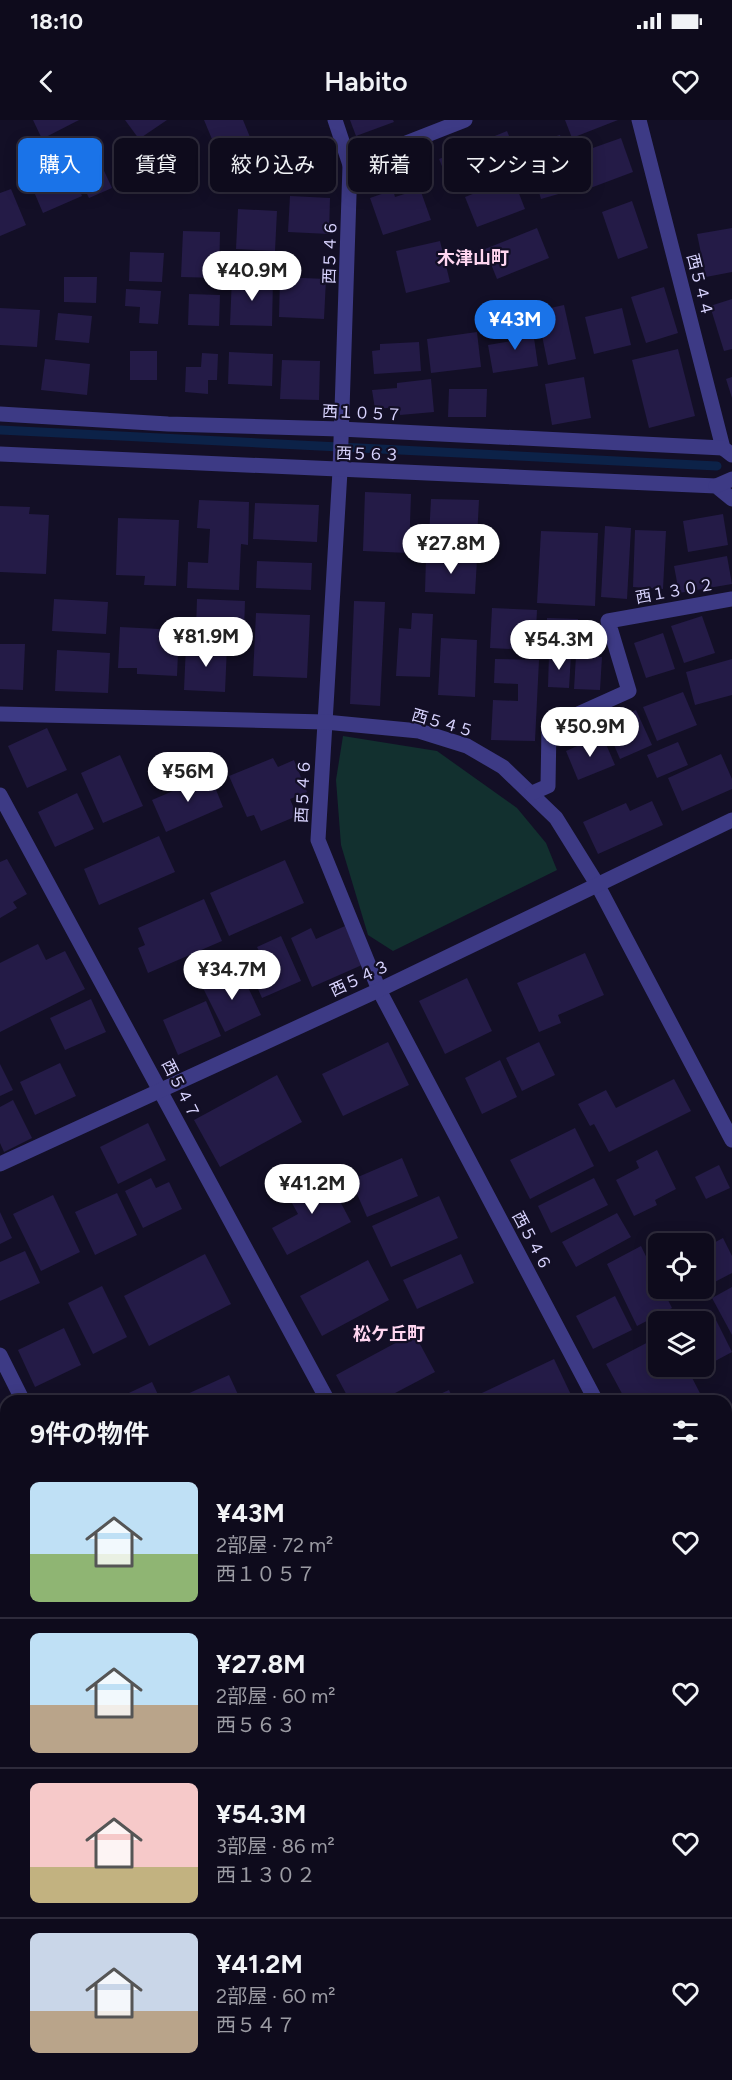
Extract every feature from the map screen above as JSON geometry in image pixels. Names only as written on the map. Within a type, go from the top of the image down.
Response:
[{"type":"street","name":"西５４６","points":[[335,120],[348,157]]},
{"type":"street","points":[[419,138],[465,120]]},
{"type":"street","name":"西５４４","points":[[639,120],[728,452]]},
{"type":"street","name":"西５４６","points":[[350,192],[340,471],[318,840],[379,990],[593,1395]]},
{"type":"street","name":"西１０５７","points":[[0,414],[340,434],[728,452]]},
{"type":"street","name":"西５６３","points":[[0,454],[340,471],[716,486],[732,479]]},
{"type":"street","points":[[716,486],[732,499]]},
{"type":"street","name":"西１３０２","points":[[532,793],[548,786],[549,728],[629,691],[608,621],[732,599]]},
{"type":"street","name":"西５４５","points":[[0,714],[325,722],[419,731],[467,746],[503,767],[556,818],[597,884],[732,1140]]},
{"type":"street","name":"西５４７","points":[[0,795],[325,1395]]},
{"type":"street","name":"西５４３","points":[[0,1164],[159,1089],[379,990],[732,820]]},
{"type":"street","points":[[0,1355],[20,1395]]},
{"type":"green space","points":[[343,736],[437,751],[517,808],[546,843],[557,870],[393,951],[368,935],[341,845],[336,780]]},
{"type":"building","points":[[33,120],[79,120],[44,138],[42,138]]},
{"type":"building","points":[[125,120],[167,120],[140,138]]},
{"type":"building","points":[[204,120],[243,120],[250,138],[212,138]]},
{"type":"building","points":[[350,120],[393,120],[394,122],[356,136]]},
{"type":"building","points":[[565,120],[618,120],[572,138]]},
{"type":"building","points":[[507,131],[510,138],[490,138]]},
{"type":"building","points":[[621,138],[633,172],[591,188],[591,149]]},
{"type":"building","points":[[444,157],[444,171],[439,159]]},
{"type":"building","points":[[102,166],[112,188],[89,198],[86,192],[102,192]]},
{"type":"building","points":[[11,189],[26,225],[0,236],[0,193]]},
{"type":"building","points":[[34,192],[80,192],[82,196],[43,213]]},
{"type":"building","points":[[387,192],[394,192],[395,197],[411,192],[421,192],[431,220],[383,235],[370,198]]},
{"type":"building","points":[[478,192],[518,192],[525,209],[477,227],[465,197]]},
{"type":"building","points":[[539,192],[566,192],[541,199]]},
{"type":"building","points":[[290,196],[330,198],[329,234],[288,232]]},
{"type":"building","points":[[632,201],[648,248],[618,259],[602,212]]},
{"type":"building","points":[[238,209],[277,211],[275,251],[236,249]]},
{"type":"building","points":[[537,228],[549,258],[497,279],[485,249]]},
{"type":"building","points":[[732,228],[732,272],[706,277],[697,234]]},
{"type":"building","points":[[183,231],[220,232],[219,278],[181,277]]},
{"type":"building","points":[[440,241],[450,282],[406,293],[396,251]]},
{"type":"building","points":[[130,252],[164,253],[162,282],[129,281]]},
{"type":"building","points":[[64,277],[97,277],[96,303],[64,302]]},
{"type":"building","points":[[232,277],[273,279],[272,326],[230,325]]},
{"type":"building","points":[[280,277],[326,279],[324,319],[279,317]]},
{"type":"building","points":[[664,287],[678,333],[646,343],[631,297]]},
{"type":"building","points":[[126,289],[161,291],[158,324],[139,323],[140,307],[125,306]]},
{"type":"building","points":[[189,294],[220,295],[219,326],[188,325]]},
{"type":"building","points":[[732,299],[732,349],[724,351],[710,306]]},
{"type":"building","points":[[564,305],[576,359],[548,365],[537,311]]},
{"type":"building","points":[[0,308],[40,310],[37,347],[0,345]]},
{"type":"building","points":[[622,308],[631,345],[594,354],[585,317]]},
{"type":"building","points":[[58,313],[92,316],[89,343],[55,340]]},
{"type":"building","points":[[532,324],[538,366],[493,373],[488,345],[512,341],[510,328]]},
{"type":"building","points":[[477,332],[481,367],[431,373],[427,339]]},
{"type":"building","points":[[419,342],[421,371],[374,374],[372,351],[380,350],[380,344]]},
{"type":"building","points":[[678,349],[695,416],[649,428],[632,360]]},
{"type":"building","points":[[130,351],[157,351],[157,380],[130,380]]},
{"type":"building","points":[[229,352],[273,354],[272,386],[228,384]]},
{"type":"building","points":[[202,353],[218,354],[217,380],[208,380],[208,394],[185,392],[186,367],[201,367]]},
{"type":"building","points":[[45,359],[90,364],[87,395],[41,390]]},
{"type":"building","points":[[282,360],[320,361],[319,400],[280,399]]},
{"type":"building","points":[[584,377],[591,418],[552,425],[545,384]]},
{"type":"building","points":[[732,377],[732,398],[726,379]]},
{"type":"building","points":[[431,379],[434,412],[400,415],[399,407],[375,409],[372,390],[397,388],[397,383]]},
{"type":"building","points":[[449,389],[487,389],[486,417],[448,417]]},
{"type":"building","points":[[365,492],[411,494],[409,553],[363,551]]},
{"type":"building","points":[[431,499],[479,500],[477,538],[429,537]]},
{"type":"building","points":[[199,500],[249,502],[248,545],[241,544],[239,590],[187,588],[188,562],[208,563],[210,529],[197,528]]},
{"type":"building","points":[[255,503],[319,505],[317,542],[253,539]]},
{"type":"building","points":[[0,506],[30,507],[29,514],[49,515],[46,574],[0,572]]},
{"type":"building","points":[[723,514],[728,545],[688,552],[683,521]]},
{"type":"building","points":[[118,518],[179,520],[176,586],[144,585],[145,576],[116,575]]},
{"type":"building","points":[[605,526],[631,528],[627,599],[601,597]]},
{"type":"building","points":[[635,530],[666,531],[663,589],[633,587]]},
{"type":"building","points":[[541,531],[598,533],[595,606],[537,603]]},
{"type":"building","points":[[727,556],[732,584],[679,593],[674,566]]},
{"type":"building","points":[[426,557],[477,559],[475,594],[425,592]]},
{"type":"building","points":[[257,561],[312,563],[311,590],[256,588]]},
{"type":"building","points":[[54,599],[108,602],[106,634],[52,631]]},
{"type":"building","points":[[197,599],[245,601],[244,631],[196,629]]},
{"type":"building","points":[[354,601],[385,602],[380,706],[350,704]]},
{"type":"building","points":[[492,608],[537,610],[535,650],[490,648]]},
{"type":"building","points":[[256,613],[310,615],[307,678],[253,676]]},
{"type":"building","points":[[412,613],[433,614],[430,677],[396,676],[399,628],[411,629]]},
{"type":"building","points":[[702,616],[715,653],[684,663],[671,626]]},
{"type":"building","points":[[547,618],[578,619],[577,632],[590,632],[589,648],[546,647]]},
{"type":"building","points":[[120,627],[179,630],[177,676],[137,674],[137,668],[118,668]]},
{"type":"building","points":[[663,633],[675,669],[646,678],[634,643]]},
{"type":"building","points":[[441,638],[477,640],[475,697],[438,695]]},
{"type":"building","points":[[0,644],[25,644],[23,690],[0,689]]},
{"type":"building","points":[[186,645],[227,646],[225,692],[184,690]]},
{"type":"building","points":[[57,650],[110,653],[108,693],[55,691]]},
{"type":"building","points":[[549,654],[571,655],[569,688],[548,687]]},
{"type":"building","points":[[576,656],[602,657],[600,690],[574,689]]},
{"type":"building","points":[[495,659],[539,660],[535,741],[491,740],[493,700],[518,701],[518,684],[494,683]]},
{"type":"building","points":[[732,659],[732,695],[695,705],[686,672]]},
{"type":"building","points":[[683,692],[697,725],[657,741],[643,707]]},
{"type":"building","points":[[636,710],[652,745],[620,759],[605,724]]},
{"type":"building","points":[[47,728],[67,770],[27,788],[8,746]]},
{"type":"building","points":[[602,735],[615,765],[578,780],[566,751]]},
{"type":"building","points":[[678,742],[688,765],[657,778],[647,755]]},
{"type":"building","points":[[721,754],[732,779],[732,789],[682,811],[668,778]]},
{"type":"building","points":[[120,755],[143,806],[103,823],[81,773]]},
{"type":"building","points":[[273,758],[278,767],[294,760],[307,792],[290,799],[297,816],[261,831],[254,815],[247,817],[229,776]]},
{"type":"building","points":[[210,775],[223,807],[166,832],[152,800]]},
{"type":"building","points":[[77,793],[94,829],[55,847],[38,812]]},
{"type":"building","points":[[652,801],[663,825],[598,854],[583,822],[626,803],[630,811]]},
{"type":"building","points":[[159,836],[175,872],[99,905],[84,869]]},
{"type":"building","points":[[7,859],[27,894],[13,902],[17,908],[0,918],[0,862]]},
{"type":"building","points":[[285,860],[304,903],[229,936],[210,893]]},
{"type":"building","points":[[204,899],[222,941],[148,973],[138,948],[145,945],[138,928]]},
{"type":"building","points":[[345,926],[362,965],[312,987],[291,938],[311,928],[316,939]]},
{"type":"building","points":[[281,936],[301,981],[262,998],[246,962],[261,955],[257,947]]},
{"type":"building","points":[[38,944],[46,960],[65,951],[85,989],[0,1032],[0,963]]},
{"type":"building","points":[[585,953],[604,995],[558,1015],[561,1023],[539,1032],[517,983]]},
{"type":"building","points":[[240,970],[261,1015],[225,1032],[203,988]]},
{"type":"building","points":[[467,978],[492,1031],[445,1054],[419,1001]]},
{"type":"building","points":[[91,999],[106,1032],[65,1050],[50,1018]]},
{"type":"building","points":[[206,1001],[221,1036],[178,1055],[163,1020]]},
{"type":"building","points":[[388,1042],[409,1085],[343,1116],[322,1074]]},
{"type":"building","points":[[539,1042],[555,1075],[522,1091],[506,1058]]},
{"type":"building","points":[[500,1060],[517,1097],[482,1114],[465,1078]]},
{"type":"building","points":[[60,1063],[76,1096],[35,1115],[20,1082]]},
{"type":"building","points":[[0,1064],[13,1090],[0,1096]]},
{"type":"building","points":[[277,1075],[302,1122],[220,1167],[194,1120]]},
{"type":"building","points":[[674,1079],[691,1111],[609,1152],[594,1124],[590,1126],[578,1104],[606,1090],[616,1108]]},
{"type":"building","points":[[13,1100],[32,1138],[4,1152],[0,1143],[0,1107]]},
{"type":"building","points":[[148,1123],[166,1160],[118,1184],[100,1147]]},
{"type":"building","points":[[575,1128],[594,1166],[530,1199],[510,1160]]},
{"type":"building","points":[[657,1150],[676,1189],[655,1200],[657,1205],[634,1216],[616,1180],[639,1168],[636,1161]]},
{"type":"building","points":[[402,1158],[418,1196],[367,1217],[351,1180]]},
{"type":"building","points":[[719,1165],[730,1188],[706,1199],[695,1177]]},
{"type":"building","points":[[325,1173],[351,1222],[287,1255],[272,1228],[298,1214],[287,1194]]},
{"type":"building","points":[[151,1178],[156,1188],[169,1182],[182,1209],[143,1228],[125,1191]]},
{"type":"building","points":[[594,1178],[608,1205],[551,1233],[538,1206]]},
{"type":"building","points":[[117,1193],[137,1235],[95,1255],[75,1212]]},
{"type":"building","points":[[53,1195],[80,1252],[41,1271],[13,1214]]},
{"type":"building","points":[[439,1196],[458,1238],[391,1267],[372,1226]]},
{"type":"building","points":[[0,1212],[12,1238],[0,1244]]},
{"type":"building","points":[[617,1213],[631,1237],[576,1267],[562,1242]]},
{"type":"building","points":[[723,1238],[732,1256],[732,1273],[714,1282],[714,1243]]},
{"type":"building","points":[[641,1246],[648,1260],[648,1299],[668,1299],[672,1308],[666,1311],[648,1311],[648,1320],[637,1326],[607,1264]]},
{"type":"building","points":[[25,1251],[40,1283],[0,1301],[0,1262]]},
{"type":"building","points":[[205,1254],[231,1304],[149,1346],[124,1296]]},
{"type":"building","points":[[461,1254],[474,1283],[417,1309],[403,1280]]},
{"type":"building","points":[[368,1260],[389,1300],[322,1336],[300,1296]]},
{"type":"building","points":[[102,1286],[127,1337],[93,1354],[68,1303]]},
{"type":"building","points":[[732,1287],[732,1335],[713,1299]]},
{"type":"building","points":[[615,1296],[632,1330],[593,1349],[576,1316]]},
{"type":"building","points":[[714,1316],[732,1352],[714,1362]]},
{"type":"building","points":[[64,1328],[81,1365],[35,1387],[18,1350]]},
{"type":"building","points":[[414,1333],[435,1372],[391,1395],[347,1395],[336,1375]]},
{"type":"building","points":[[648,1342],[648,1377],[692,1377],[701,1395],[623,1395],[606,1364]]},
{"type":"building","points":[[554,1359],[571,1395],[478,1395]]},
{"type":"building","points":[[229,1375],[238,1395],[185,1395]]},
{"type":"building","points":[[152,1382],[158,1395],[125,1395]]},
{"type":"building","points":[[449,1390],[451,1395],[438,1395]]},
{"type":"waterway","points":[[0,430],[717,466]]},
{"type":"district","name":"木津山町","points":[[473,258]]},
{"type":"district","name":"松ケ丘町","points":[[389,1334]]}]
